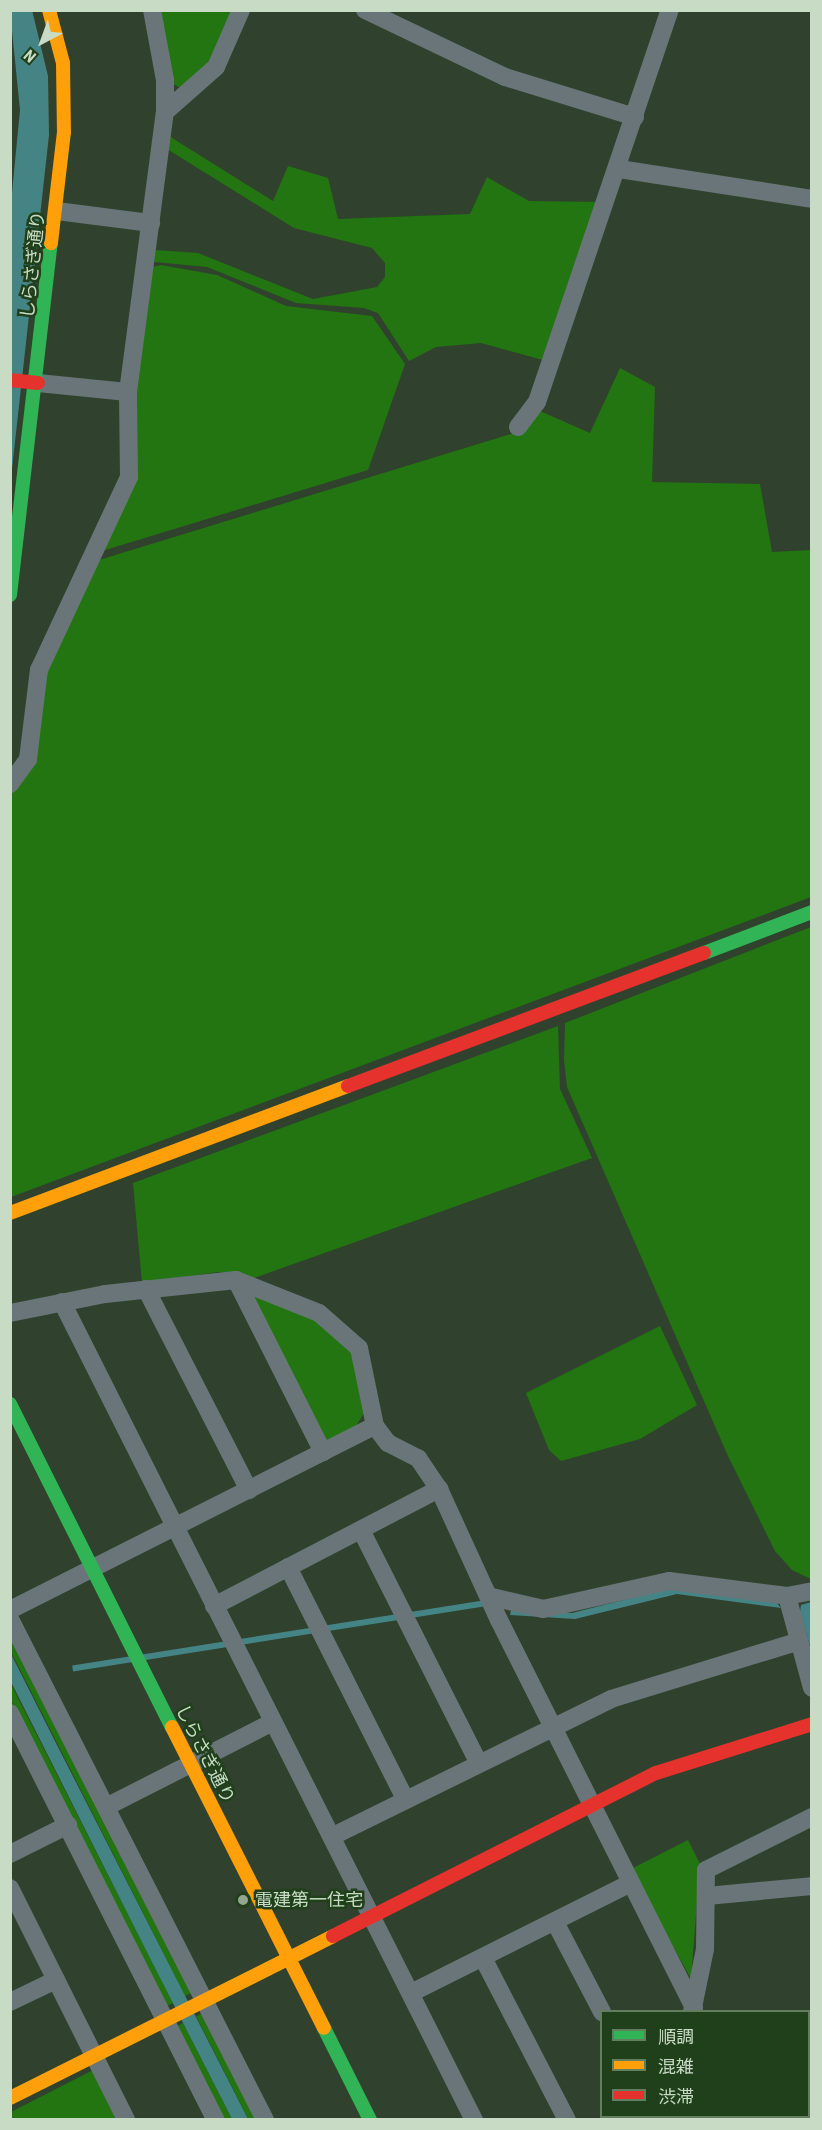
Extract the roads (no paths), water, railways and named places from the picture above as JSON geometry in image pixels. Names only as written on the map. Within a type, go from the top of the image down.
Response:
[{"type":"street","name":"しらさぎ通り","points":[[10,595],[32,382],[57,211],[66,95],[49,10]]},
{"type":"street","points":[[10,784],[28,759],[39,670],[129,477],[128,392],[165,112],[165,80],[152,10]]},
{"type":"street","points":[[165,112],[216,67],[241,10]]},
{"type":"street","points":[[365,10],[505,77],[635,117]]},
{"type":"street","points":[[518,428],[537,402],[619,169],[670,10]]},
{"type":"street","points":[[619,169],[812,199]]},
{"type":"street","points":[[57,211],[151,223]]},
{"type":"street","points":[[10,380],[128,392]]},
{"type":"street","points":[[10,1213],[812,912]]},
{"type":"street","points":[[236,1280],[323,1452]]},
{"type":"street","points":[[10,1313],[146,1289],[236,1280],[319,1313],[359,1348],[375,1426],[388,1443],[418,1458],[439,1489],[551,1726],[693,2010]]},
{"type":"street","points":[[146,1289],[249,1490]]},
{"type":"street","points":[[62,1302],[214,1606],[333,1836],[474,2120]]},
{"type":"street","name":"しらさぎ通り","points":[[10,1404],[90,1570],[370,2120]]},
{"type":"street","points":[[10,1610],[375,1426]]},
{"type":"street","points":[[214,1606],[439,1489]]},
{"type":"street","points":[[361,1530],[478,1762]]},
{"type":"street","points":[[288,1568],[405,1799]]},
{"type":"street","points":[[492,1597],[543,1609],[565,1608],[689,1580],[787,1596],[812,1591]]},
{"type":"street","points":[[787,1596],[812,1688]]},
{"type":"street","points":[[10,1618],[265,2120]]},
{"type":"street","points":[[333,1836],[551,1726],[611,1699],[799,1641]]},
{"type":"street","points":[[10,1713],[69,1825],[216,2120]]},
{"type":"street","points":[[106,1807],[273,1722]]},
{"type":"street","points":[[10,2098],[591,1804],[670,1767],[812,1724]]},
{"type":"street","points":[[693,2010],[705,1949],[706,1870],[812,1817]]},
{"type":"street","points":[[10,1854],[69,1825]]},
{"type":"street","points":[[411,1994],[631,1883]]},
{"type":"street","points":[[707,1896],[812,1886]]},
{"type":"street","points":[[13,1900],[126,2120]]},
{"type":"street","points":[[555,1922],[601,2010]]},
{"type":"street","points":[[483,1958],[567,2120]]},
{"type":"street","points":[[10,2002],[56,1980]]},
{"type":"water","points":[[32,10],[48,76],[49,135],[11,478],[10,213],[20,110],[10,11]]},
{"type":"water","points":[[667,1589],[776,1602],[781,1608],[677,1594],[575,1619],[510,1615],[511,1610],[572,1613]]},
{"type":"water","points":[[486,1600],[487,1606],[73,1671],[72,1666]]},
{"type":"water","points":[[811,1602],[811,1649],[800,1612],[801,1605]]},
{"type":"water","points":[[10,1652],[248,2119],[232,2119],[154,1966],[11,1682]]},
{"type":"place","name":"電建第一住宅","points":[[243,1900]]}]
